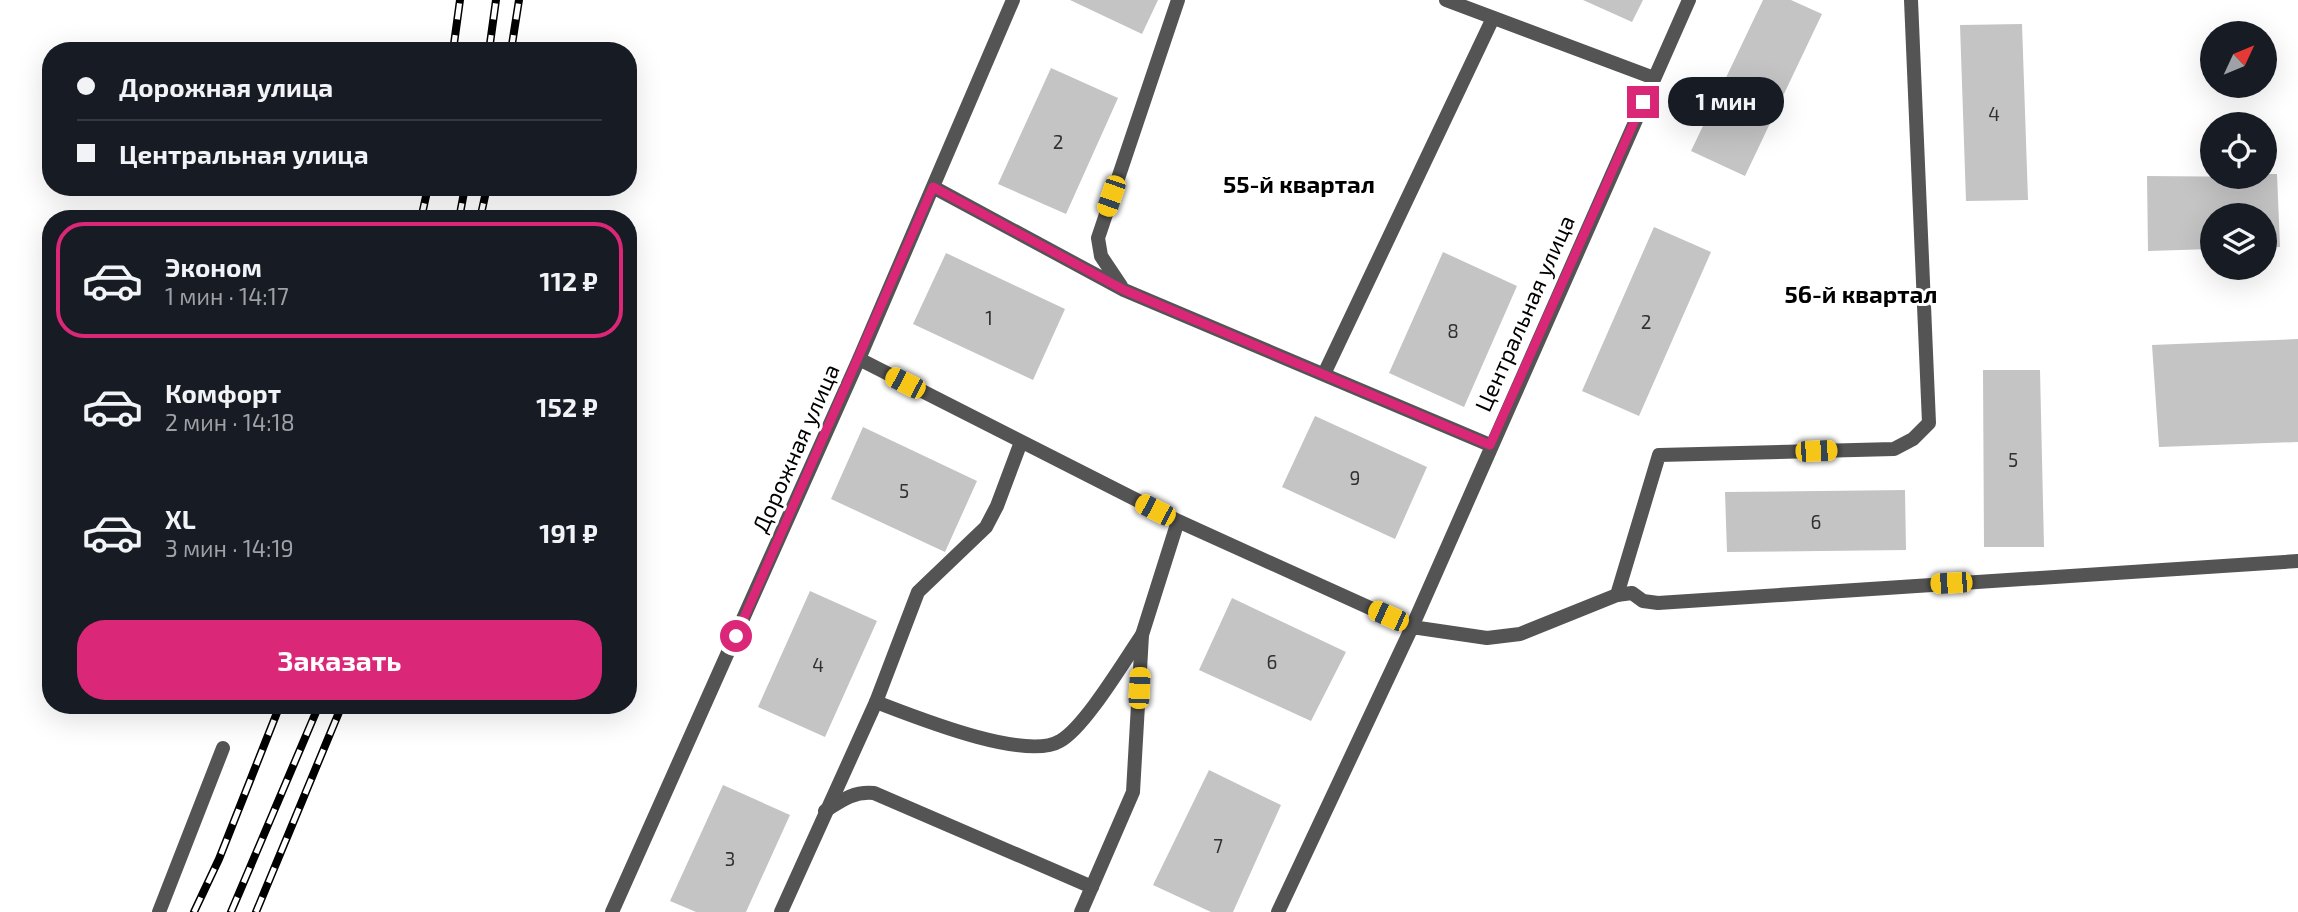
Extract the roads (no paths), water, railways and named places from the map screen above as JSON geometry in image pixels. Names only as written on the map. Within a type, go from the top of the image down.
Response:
[{"type":"street","name":"Дорожная улица","points":[[612,912],[859,359],[1013,0]]},
{"type":"street","points":[[1124,290],[1101,256],[1098,238],[1178,0]]},
{"type":"street","points":[[1446,0],[1654,78]]},
{"type":"street","name":"Центральная улица","points":[[1279,912],[1412,627],[1490,445],[1689,0]]},
{"type":"street","points":[[1616,595],[1659,455],[1894,449],[1913,439],[1929,424],[1911,0]]},
{"type":"street","points":[[1324,374],[1493,18]]},
{"type":"street","points":[[933,187],[1124,290],[1490,445]]},
{"type":"street","points":[[859,359],[1178,522],[1412,627],[1487,638],[1520,634],[1616,595],[1632,593],[1643,601],[1658,603],[2298,561]]},
{"type":"street","points":[[781,912],[876,702],[918,592],[986,527],[997,506],[1021,442]]},
{"type":"street","points":[[1081,912],[1133,792],[1142,635],[1178,522]]},
{"type":"street","points":[[876,702],[961,735],[1044,748],[1061,741],[1076,727],[1142,635]]},
{"type":"street","points":[[159,912],[223,748]]},
{"type":"street","points":[[825,811],[849,796],[862,792],[874,793],[1091,887]]},
{"type":"railway","points":[[454,42],[460,0]]},
{"type":"railway","points":[[490,42],[496,0]]},
{"type":"railway","points":[[512,42],[519,0]]},
{"type":"railway","points":[[423,210],[426,196]]},
{"type":"railway","points":[[461,210],[463,196]]},
{"type":"railway","points":[[482,210],[485,196]]},
{"type":"railway","points":[[194,912],[219,859],[276,714]]},
{"type":"railway","points":[[231,912],[315,714]]},
{"type":"railway","points":[[256,912],[338,714]]},
{"type":"district","name":"55-й квартал","points":[[1299,183]]},
{"type":"district","name":"56-й квартал","points":[[1861,293]]}]
